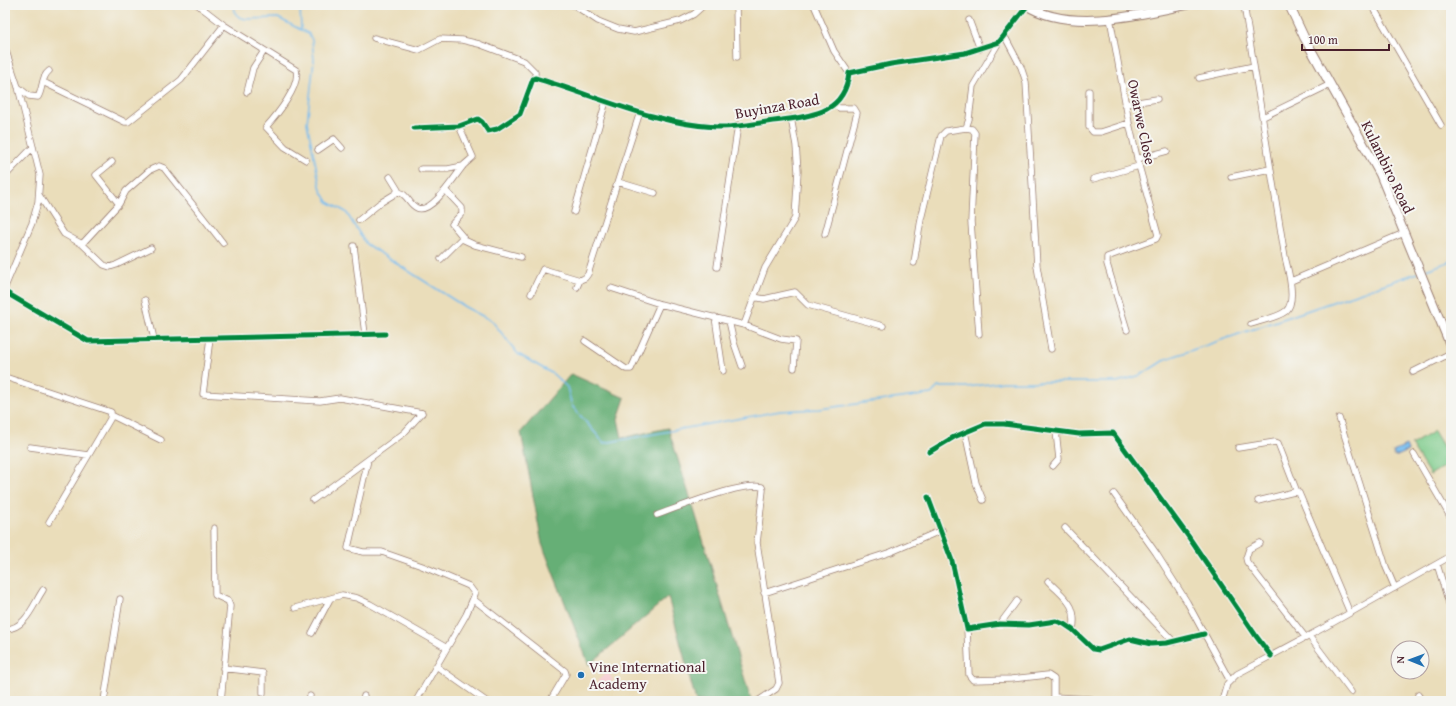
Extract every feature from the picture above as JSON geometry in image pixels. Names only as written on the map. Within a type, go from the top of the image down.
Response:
[{"type":"street","points":[[198,5],[224,25],[296,70],[297,74],[284,105],[266,128],[285,147],[306,160]]},
{"type":"street","points":[[574,5],[598,21],[630,32],[680,21],[694,14],[698,7],[704,5]]},
{"type":"street","points":[[736,5],[737,57]]},
{"type":"street","points":[[814,5],[834,51],[849,73],[980,49],[999,42]]},
{"type":"street","points":[[966,128],[969,119],[973,86],[999,42],[1027,5],[1043,14],[1055,18],[1110,18],[1186,5]]},
{"type":"street","points":[[1244,5],[1263,117],[1270,170],[1290,281],[1291,303],[1288,310],[1282,314],[1252,324]]},
{"type":"street","name":"Kulambiro Road","points":[[1289,5],[1304,37],[1380,174],[1451,347]]},
{"type":"street","points":[[1372,5],[1441,125]]},
{"type":"street","name":"Owarwe Close","points":[[1110,18],[1129,123],[1137,159],[1158,236],[1156,239],[1106,258],[1127,330]]},
{"type":"street","points":[[969,20],[980,49]]},
{"type":"street","points":[[43,82],[125,122],[128,122],[181,80],[224,25]]},
{"type":"street","points":[[1004,35],[1021,67],[1026,82],[1037,266],[1051,349]]},
{"type":"street","points":[[374,38],[416,50],[422,50],[436,41],[446,38],[479,44],[524,61],[535,72],[535,78],[533,79],[520,114],[492,131],[488,131],[478,119],[459,126],[414,128]]},
{"type":"street","points":[[5,48],[18,87],[40,175],[38,195],[32,223],[5,287]]},
{"type":"street","points":[[247,92],[253,68],[264,51]]},
{"type":"street","points":[[1199,78],[1254,66]]},
{"type":"street","points":[[18,87],[29,96],[38,98],[41,93],[44,76],[49,71]]},
{"type":"street","name":"Buyinza Road","points":[[535,78],[640,112],[671,120],[711,127],[738,125],[812,114],[834,105],[842,97],[848,83],[849,73]]},
{"type":"street","points":[[1263,117],[1330,84]]},
{"type":"street","points":[[1089,91],[1089,127],[1093,132],[1101,132],[1129,123]]},
{"type":"street","points":[[1125,104],[1157,99]]},
{"type":"street","points":[[574,212],[606,101]]},
{"type":"street","points":[[825,234],[857,113],[854,108],[839,108],[834,105]]},
{"type":"street","points":[[576,287],[580,280],[585,278],[590,270],[640,112]]},
{"type":"street","points":[[744,325],[768,264],[795,218],[798,171],[796,145],[791,118]]},
{"type":"street","points":[[718,267],[738,125]]},
{"type":"street","points":[[359,220],[396,193],[401,192],[415,207],[420,209],[427,206],[446,191],[463,166],[472,158],[473,155],[459,126]]},
{"type":"street","points":[[914,263],[921,219],[941,136],[946,131],[966,128],[972,129],[975,136],[971,217],[979,334]]},
{"type":"street","points":[[318,150],[334,139],[342,148]]},
{"type":"street","points":[[5,176],[32,147]]},
{"type":"street","points":[[1137,159],[1167,151]]},
{"type":"street","points":[[112,162],[96,175],[119,204]]},
{"type":"street","points":[[82,244],[119,204],[126,191],[150,170],[158,166],[164,168],[223,243]]},
{"type":"street","points":[[421,169],[448,169],[463,166]]},
{"type":"street","points":[[1093,179],[1139,166]]},
{"type":"street","points":[[1231,176],[1270,170]]},
{"type":"street","points":[[390,177],[398,190],[396,193]]},
{"type":"street","points":[[618,182],[655,194]]},
{"type":"street","points":[[441,259],[462,239],[463,235],[452,224],[462,213],[462,208],[446,191]]},
{"type":"street","points":[[38,195],[64,234],[82,244],[96,260],[110,267],[151,248]]},
{"type":"street","points":[[1290,281],[1404,233]]},
{"type":"street","points":[[462,239],[475,246],[521,257]]},
{"type":"street","points":[[354,246],[366,334]]},
{"type":"street","points":[[531,294],[544,269],[580,280]]},
{"type":"street","points":[[611,288],[660,304],[736,322],[781,339],[796,341],[794,368]]},
{"type":"street","points":[[5,292],[88,341],[385,334]]},
{"type":"street","points":[[754,297],[764,300],[795,292],[808,305],[883,326]]},
{"type":"street","points":[[146,300],[154,339]]},
{"type":"street","points":[[585,341],[626,370],[631,369],[660,304]]},
{"type":"street","points":[[715,317],[723,371]]},
{"type":"street","points":[[729,321],[742,366]]},
{"type":"street","points":[[731,330],[736,322]]},
{"type":"street","points":[[210,338],[204,394],[320,401],[340,398],[422,413],[404,433],[313,500]]},
{"type":"street","points":[[1413,372],[1451,353]]},
{"type":"street","points":[[5,377],[108,410],[112,415],[161,440]]},
{"type":"street","points":[[49,522],[112,415]]},
{"type":"street","points":[[1339,418],[1386,567],[1395,588]]},
{"type":"street","points":[[929,452],[965,432],[985,424],[995,423],[1079,434],[1106,432],[1115,435],[1188,536],[1271,656]]},
{"type":"street","points":[[1053,466],[1059,459],[1056,431]]},
{"type":"street","points":[[965,432],[975,479],[984,500]]},
{"type":"street","points":[[1238,448],[1275,442],[1278,443],[1297,492],[1302,497],[1350,613]]},
{"type":"street","points":[[30,447],[88,455]]},
{"type":"street","points":[[1414,454],[1451,518]]},
{"type":"street","points":[[368,460],[348,548],[362,552],[382,552],[422,566],[469,586],[474,590],[474,599],[416,701]]},
{"type":"street","points":[[657,515],[727,491],[755,486],[762,487],[763,494],[757,543],[780,683],[776,689],[758,701]]},
{"type":"street","points":[[1258,500],[1297,492]]},
{"type":"street","points":[[1114,494],[1156,553],[1187,602],[1230,681]]},
{"type":"street","points":[[928,497],[942,530],[952,561],[967,629],[969,675],[973,680],[998,680],[1048,675],[1054,679],[1054,699],[1091,699]]},
{"type":"street","points":[[214,528],[214,595],[225,599],[230,604],[221,701]]},
{"type":"street","points":[[1065,528],[1174,642]]},
{"type":"street","points":[[764,593],[891,552],[942,530]]},
{"type":"street","points":[[1260,543],[1248,549],[1246,553],[1247,562],[1351,692]]},
{"type":"street","points":[[1222,701],[1230,681],[1237,674],[1308,637],[1451,556]]},
{"type":"street","points":[[1437,564],[1451,610]]},
{"type":"street","points":[[1048,581],[1073,610],[1075,619],[1073,630]]},
{"type":"street","points":[[5,629],[10,630],[21,625],[42,590]]},
{"type":"street","points":[[295,608],[342,595],[357,598],[447,648]]},
{"type":"street","points":[[104,701],[120,599]]},
{"type":"street","points":[[312,633],[320,615],[330,599]]},
{"type":"street","points":[[474,599],[566,671],[566,674],[550,701]]},
{"type":"street","points":[[1000,624],[1017,601]]},
{"type":"street","points":[[967,629],[1000,624],[1029,626],[1056,622],[1064,624],[1073,630],[1091,648],[1097,650],[1103,649],[1120,641],[1130,639],[1151,644],[1174,642],[1204,634]]},
{"type":"street","points":[[436,666],[486,701]]},
{"type":"street","points":[[223,668],[263,673],[263,693]]},
{"type":"street","points":[[1418,695],[1422,701]]},
{"type":"shaded area","points":[[608,672],[613,680],[603,688],[597,681]]},
{"type":"green space","points":[[571,374],[625,398],[618,419],[622,438],[668,428],[751,700],[696,701],[668,597],[589,665],[542,544],[521,432]]},
{"type":"green space","points":[[1434,431],[1451,459],[1451,462],[1430,475],[1411,445]]},
{"type":"water","points":[[1406,446],[1408,451],[1395,457],[1393,452]]},
{"type":"waterway","points":[[234,5],[235,13],[239,17],[246,19],[278,18],[309,34],[312,40],[314,60],[307,123],[321,190],[328,202],[346,212],[366,244],[465,307],[492,321],[518,354],[553,374],[567,387],[572,406],[604,443],[780,411],[819,409],[931,394],[938,387],[967,387],[1003,382],[1117,382],[1141,375],[1166,359],[1417,273]]},
{"type":"waterway","points":[[300,5],[301,30]]},
{"type":"waterway","points":[[1423,271],[1451,261]]},
{"type":"cycle path","points":[[414,128],[459,126],[478,119],[488,131],[497,129],[520,114],[533,79],[535,78],[647,115],[693,125],[733,127],[806,116],[817,113],[835,104],[846,86],[849,73],[891,64],[965,53],[999,42],[1027,6]]},
{"type":"cycle path","points":[[5,292],[88,341],[385,334]]},
{"type":"cycle path","points":[[929,452],[954,437],[985,424],[1004,424],[1079,434],[1113,433],[1188,536],[1271,656]]},
{"type":"cycle path","points":[[928,497],[952,561],[967,629],[1000,624],[1029,625],[1056,621],[1073,630],[1093,649],[1099,650],[1130,639],[1151,644],[1167,643],[1204,634]]},
{"type":"place","name":"Vine International Academy","points":[[581,675]]}]
